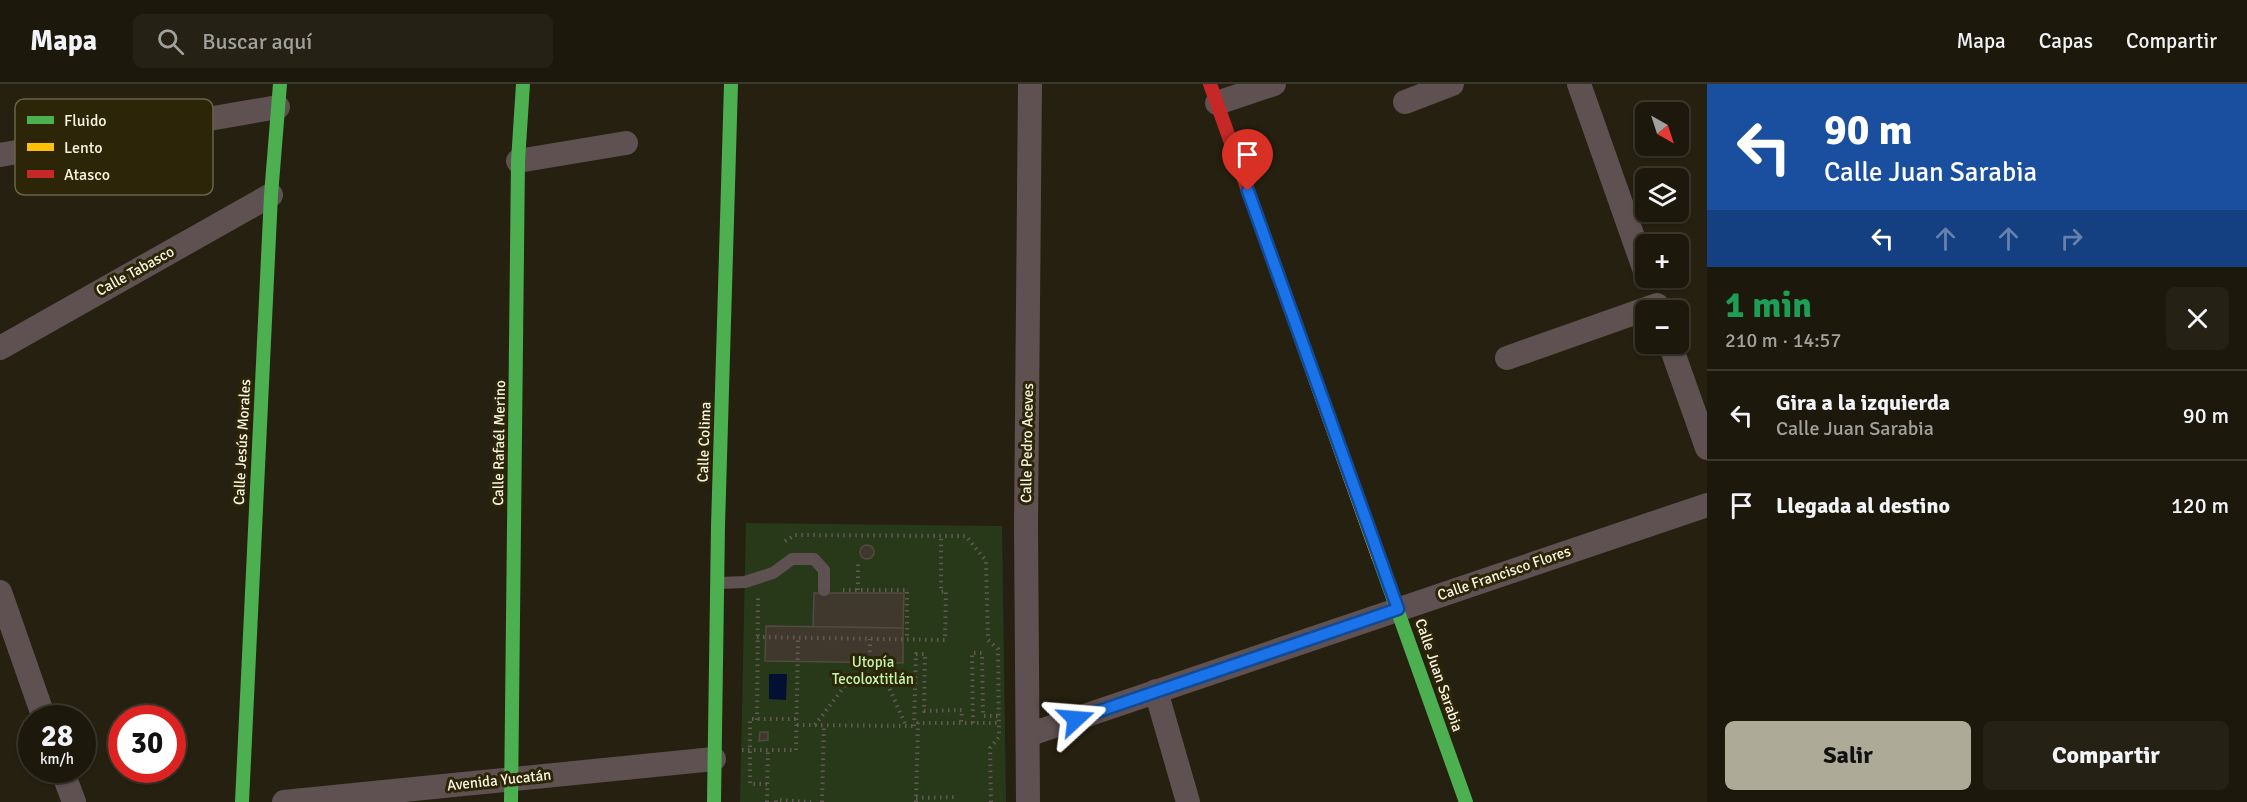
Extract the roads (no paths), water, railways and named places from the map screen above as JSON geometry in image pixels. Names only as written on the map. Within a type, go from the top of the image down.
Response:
[{"type":"street","name":"Calle Rafaél Merino","points":[[511,790],[518,161],[523,84]]},
{"type":"street","name":"Calle Colima","points":[[714,802],[717,583],[731,84]]},
{"type":"street","name":"Calle Pedro Aceves","points":[[1028,802],[1026,525],[1030,84]]},
{"type":"street","points":[[1214,93],[1274,84]]},
{"type":"street","points":[[1405,102],[1452,84]]},
{"type":"street","points":[[1580,84],[1635,244]]},
{"type":"street","name":"Calle Juan Sarabia","points":[[1214,93],[1466,802]]},
{"type":"street","points":[[213,110],[279,96]]},
{"type":"street","name":"Calle Jesús Morales","points":[[242,802],[271,195],[279,96]]},
{"type":"street","points":[[518,161],[626,143]]},
{"type":"street","points":[[0,155],[15,152]]},
{"type":"street","name":"Calle Tabasco","points":[[0,348],[271,195]]},
{"type":"street","points":[[1507,358],[1635,315]]},
{"type":"street","points":[[1674,354],[1707,448]]},
{"type":"street","name":"Calle Francisco Flores","points":[[1028,735],[1707,505]]},
{"type":"street","points":[[0,592],[39,705]]},
{"type":"street","points":[[1156,691],[1188,802]]},
{"type":"street","name":"Avenida Yucatán","points":[[284,802],[511,790],[714,755]]},
{"type":"street","points":[[67,783],[74,802]]},
{"type":"lane","points":[[717,583],[745,582],[763,577],[792,559],[814,559],[824,570],[824,590]]},
{"type":"water","points":[[769,674],[787,674],[786,700],[769,699]]},
{"type":"park label","name":"Utopía Tecoloxtitlán","points":[[873,670]]}]
